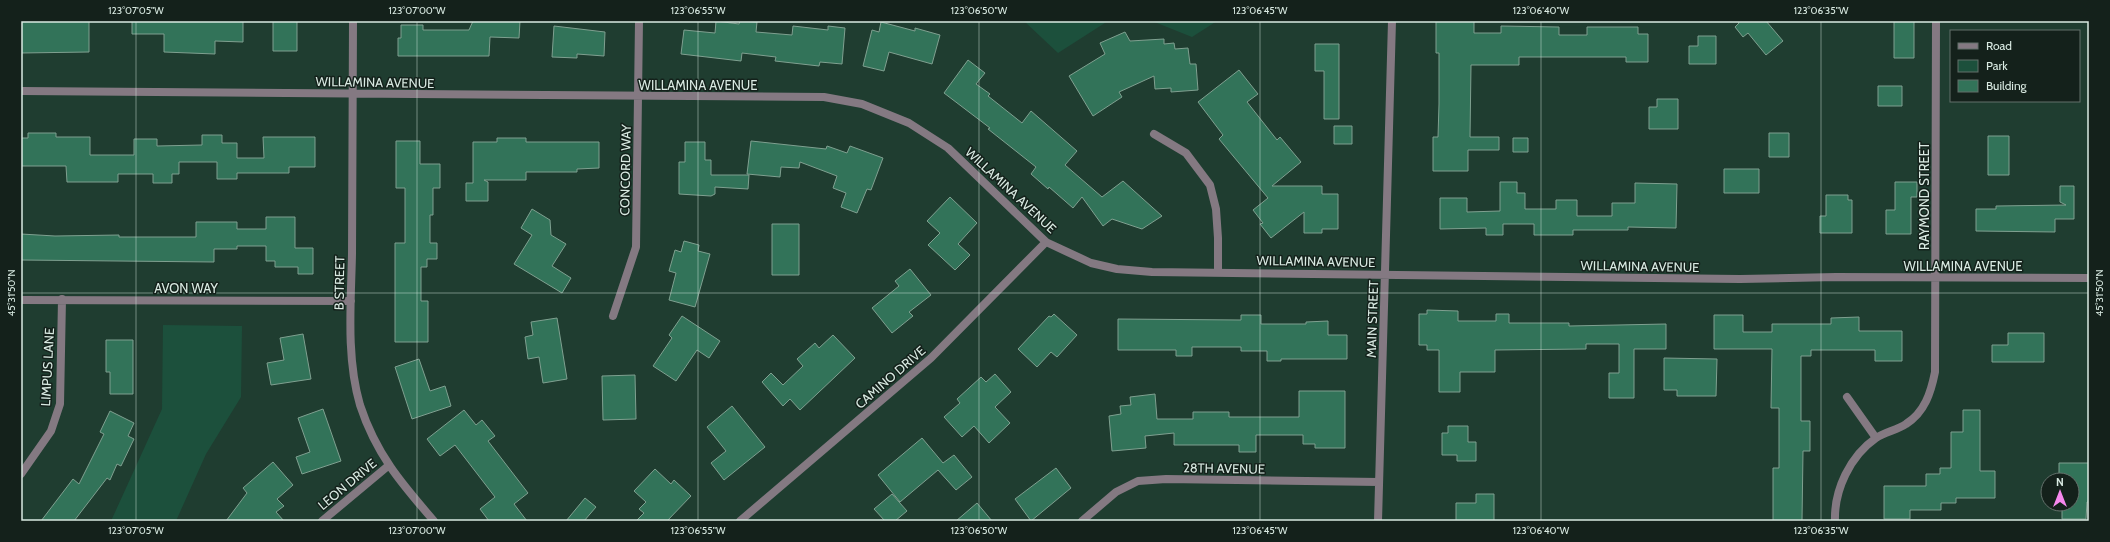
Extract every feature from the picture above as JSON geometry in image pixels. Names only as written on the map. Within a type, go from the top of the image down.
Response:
[{"type":"street","name":"B STREET","points":[[353,21],[351,302],[353,372],[355,386],[369,429],[388,466],[434,521]]},
{"type":"street","name":"CONCORD WAY","points":[[613,316],[636,246],[639,21]]},
{"type":"street","name":"MAIN STREET","points":[[1378,521],[1392,21]]},
{"type":"street","name":"RAYMOND STREET","points":[[1835,521],[1838,493],[1843,478],[1862,450],[1876,438],[1907,424],[1921,411],[1931,395],[1935,372],[1936,21]]},
{"type":"street","name":"WILLAMINA AVENUE","points":[[21,91],[639,97],[824,97],[862,104],[909,123],[948,148],[1046,242],[1091,264],[1117,269],[1152,272],[1740,279],[2089,278]]},
{"type":"street","points":[[1154,134],[1186,153],[1210,185],[1216,209],[1218,272]]},
{"type":"street","name":"CAMINO DRIVE","points":[[740,521],[931,358],[1046,242]]},
{"type":"street","name":"AVON WAY","points":[[21,300],[62,299],[351,302]]},
{"type":"street","name":"LIMPUS LANE","points":[[21,474],[51,432],[60,404],[62,299]]},
{"type":"street","points":[[1847,397],[1876,438]]},
{"type":"street","name":"LEON DRIVE","points":[[322,521],[388,466]]},
{"type":"street","name":"28TH AVENUE","points":[[1082,521],[1116,492],[1138,481],[1166,479],[1379,482]]},
{"type":"green space","points":[[1024,21],[1108,21],[1058,53]]},
{"type":"green space","points":[[1152,21],[1217,21],[1192,37]]},
{"type":"green space","points":[[163,325],[242,326],[241,397],[206,454],[176,521],[111,521],[162,409]]},
{"type":"building","points":[[21,21],[89,21],[89,52],[21,53]]},
{"type":"building","points":[[132,21],[243,21],[243,42],[215,41],[215,54],[164,52],[164,34],[132,34]]},
{"type":"building","points":[[273,21],[297,21],[297,51],[273,51]]},
{"type":"building","points":[[473,21],[520,21],[519,38],[490,37],[489,56],[398,56],[398,38],[401,38],[401,25],[423,25],[423,30],[469,30]]},
{"type":"building","points":[[716,21],[739,24],[740,21],[757,22],[756,32],[792,35],[793,26],[828,30],[828,26],[845,28],[842,64],[820,62],[819,66],[775,61],[776,57],[742,53],[741,61],[681,54],[684,30],[715,33]]},
{"type":"building","points":[[1436,21],[1474,21],[1474,33],[1501,33],[1501,26],[1559,27],[1559,35],[1587,35],[1587,27],[1638,27],[1638,34],[1648,34],[1648,62],[1626,62],[1626,57],[1519,57],[1519,65],[1471,65],[1470,137],[1499,137],[1499,150],[1468,150],[1468,171],[1433,171],[1433,137],[1438,137],[1439,104],[1439,53],[1436,53]]},
{"type":"building","points":[[1738,21],[1766,21],[1783,41],[1766,55],[1748,33],[1743,37],[1735,27],[1739,23]]},
{"type":"building","points":[[1894,21],[1914,21],[1914,58],[1894,58]]},
{"type":"building","points":[[881,22],[915,31],[915,28],[940,35],[932,64],[889,52],[884,71],[863,66],[872,30],[879,32]]},
{"type":"building","points":[[554,26],[605,32],[604,56],[577,54],[577,58],[552,57]]},
{"type":"building","points":[[1125,32],[1130,41],[1164,39],[1164,44],[1174,43],[1175,49],[1188,48],[1190,64],[1196,64],[1198,90],[1171,92],[1171,88],[1155,89],[1154,76],[1119,92],[1122,97],[1093,116],[1069,76],[1105,54],[1100,43]]},
{"type":"building","points":[[1698,36],[1716,36],[1716,64],[1689,64],[1689,46],[1698,46]]},
{"type":"building","points":[[1315,44],[1339,44],[1339,119],[1324,119],[1324,71],[1315,71]]},
{"type":"building","points":[[968,60],[985,73],[976,84],[990,94],[988,96],[1022,123],[1031,111],[1077,151],[1065,165],[1102,197],[1123,181],[1162,216],[1142,229],[1112,219],[1103,226],[1082,197],[1073,208],[1049,187],[1048,189],[1031,174],[1036,167],[988,129],[990,128],[944,93]]},
{"type":"building","points":[[1239,70],[1258,94],[1247,102],[1277,140],[1280,137],[1301,162],[1272,186],[1322,186],[1322,194],[1338,194],[1338,229],[1322,229],[1322,233],[1304,233],[1304,212],[1271,238],[1260,224],[1263,223],[1253,210],[1268,198],[1219,139],[1223,135],[1198,102]]},
{"type":"building","points":[[1878,86],[1902,86],[1902,106],[1878,106]]},
{"type":"building","points":[[1657,99],[1678,99],[1678,129],[1649,129],[1649,107],[1657,107]]},
{"type":"building","points":[[1334,126],[1352,126],[1352,144],[1334,144]]},
{"type":"building","points":[[28,133],[56,133],[56,137],[90,137],[90,155],[134,155],[134,139],[157,139],[157,146],[202,145],[202,135],[222,135],[222,143],[237,143],[237,158],[264,158],[263,137],[315,137],[315,167],[289,167],[289,173],[237,173],[237,179],[217,179],[217,162],[179,162],[179,174],[172,174],[172,183],[153,183],[153,174],[118,174],[118,182],[67,182],[66,166],[21,166],[21,138],[28,138]]},
{"type":"building","points":[[1769,133],[1789,133],[1789,157],[1769,157]]},
{"type":"building","points":[[1988,136],[2009,136],[2009,175],[1988,175]]},
{"type":"building","points":[[497,138],[526,138],[526,142],[599,142],[599,168],[577,169],[577,172],[526,172],[526,180],[484,180],[488,182],[488,201],[466,201],[466,183],[473,183],[473,142],[497,142]]},
{"type":"building","points":[[1513,138],[1528,138],[1528,152],[1513,152]]},
{"type":"building","points":[[396,141],[420,141],[420,164],[440,164],[440,188],[433,188],[433,215],[430,215],[430,243],[437,243],[437,259],[427,259],[427,267],[421,267],[421,301],[428,301],[428,342],[395,342],[395,243],[405,243],[405,188],[396,188]]},
{"type":"building","points":[[751,141],[826,149],[827,146],[847,153],[850,146],[883,158],[871,190],[867,189],[857,213],[841,207],[846,193],[833,188],[837,176],[800,162],[799,168],[781,167],[780,177],[747,174]]},
{"type":"building","points":[[685,142],[705,142],[705,160],[711,160],[711,175],[749,175],[748,189],[715,187],[715,194],[711,196],[679,194],[679,162],[685,162]]},
{"type":"building","points":[[1724,169],[1759,169],[1759,193],[1724,193]]},
{"type":"building","points":[[1500,182],[1517,182],[1517,193],[1525,193],[1525,209],[1556,209],[1556,200],[1577,200],[1577,216],[1612,216],[1612,203],[1635,203],[1635,183],[1677,184],[1676,228],[1628,227],[1628,230],[1573,230],[1573,235],[1534,235],[1534,224],[1503,224],[1503,235],[1486,235],[1486,228],[1440,229],[1440,198],[1467,198],[1467,212],[1500,211]]},
{"type":"building","points":[[1895,182],[1917,182],[1917,197],[1911,197],[1911,234],[1886,234],[1886,210],[1895,210]]},
{"type":"building","points":[[2060,186],[2074,186],[2074,219],[2055,219],[2055,232],[1976,231],[1976,209],[1996,209],[1996,206],[2066,205],[2060,202]]},
{"type":"building","points":[[1826,195],[1848,195],[1848,200],[1852,200],[1852,233],[1820,233],[1820,216],[1826,216]]},
{"type":"building","points":[[950,197],[977,223],[958,244],[970,255],[955,270],[928,245],[940,233],[927,221]]},
{"type":"building","points":[[532,209],[550,220],[551,235],[566,244],[552,266],[571,278],[562,293],[514,264],[532,235],[521,228]]},
{"type":"building","points":[[266,217],[295,217],[295,248],[313,248],[313,274],[298,274],[298,267],[275,267],[275,261],[266,261],[266,246],[237,246],[237,249],[214,249],[214,262],[21,260],[21,234],[55,236],[119,235],[119,237],[196,237],[196,222],[237,222],[237,229],[266,229]]},
{"type":"building","points":[[772,224],[799,224],[799,275],[772,275]]},
{"type":"building","points":[[684,241],[699,245],[698,251],[710,254],[695,307],[669,300],[676,273],[669,271],[675,250],[681,252]]},
{"type":"building","points":[[910,269],[931,295],[909,312],[913,316],[892,333],[872,308],[899,286],[895,281]]},
{"type":"building","points":[[1427,310],[1458,311],[1458,321],[1496,321],[1496,314],[1509,314],[1509,323],[1569,323],[1569,326],[1666,324],[1666,349],[1634,349],[1634,398],[1609,398],[1609,373],[1619,373],[1619,344],[1586,344],[1586,349],[1495,350],[1495,372],[1460,372],[1460,392],[1439,392],[1439,350],[1427,350],[1427,345],[1419,345],[1419,314],[1427,314]]},
{"type":"building","points":[[1054,314],[1077,335],[1057,357],[1051,352],[1037,367],[1018,349],[1049,316],[1051,317]]},
{"type":"building","points":[[1241,315],[1261,315],[1261,324],[1306,324],[1306,322],[1328,321],[1328,335],[1347,335],[1347,359],[1281,359],[1281,361],[1267,361],[1267,351],[1241,351],[1241,347],[1192,347],[1192,356],[1176,356],[1176,350],[1118,350],[1118,319],[1241,320]]},
{"type":"building","points":[[1714,315],[1743,315],[1743,332],[1772,332],[1772,324],[1831,324],[1831,318],[1859,317],[1859,331],[1902,331],[1902,361],[1875,361],[1875,350],[1811,350],[1811,356],[1801,356],[1801,421],[1810,421],[1810,451],[1803,451],[1802,521],[1773,521],[1773,468],[1779,468],[1779,408],[1771,408],[1772,349],[1714,349]]},
{"type":"building","points":[[682,316],[720,341],[709,358],[697,350],[676,381],[653,366],[672,338],[669,335]]},
{"type":"building","points":[[557,318],[567,379],[543,383],[539,357],[528,359],[525,337],[533,335],[531,322]]},
{"type":"building","points":[[2008,333],[2044,333],[2044,362],[1992,362],[1992,345],[2008,345]]},
{"type":"building","points":[[303,334],[311,379],[271,385],[267,363],[284,360],[280,338]]},
{"type":"building","points":[[833,335],[855,358],[800,410],[790,399],[783,406],[762,382],[771,373],[783,385],[803,366],[797,359],[815,343],[819,348]]},
{"type":"building","points":[[106,340],[133,340],[133,394],[110,394],[110,372],[106,372]]},
{"type":"building","points":[[1664,358],[1717,359],[1716,396],[1677,396],[1677,390],[1664,390]]},
{"type":"building","points":[[419,359],[430,391],[445,386],[451,406],[412,419],[395,367]]},
{"type":"building","points":[[995,374],[1011,392],[995,407],[1010,423],[989,443],[974,426],[962,437],[944,417],[960,403],[957,399],[981,377],[986,382]]},
{"type":"building","points":[[635,375],[636,419],[603,420],[602,376]]},
{"type":"building","points":[[1299,391],[1345,391],[1345,448],[1315,448],[1315,444],[1303,444],[1303,435],[1256,435],[1256,452],[1239,452],[1239,445],[1174,445],[1174,433],[1145,436],[1146,448],[1112,451],[1109,416],[1121,414],[1120,406],[1131,405],[1130,397],[1155,394],[1157,419],[1193,419],[1193,412],[1229,412],[1229,417],[1299,417]]},
{"type":"building","points":[[732,406],[765,447],[724,480],[711,463],[726,451],[707,427]]},
{"type":"building","points":[[323,409],[341,461],[302,474],[296,457],[310,452],[298,418]]},
{"type":"building","points":[[464,410],[476,425],[482,420],[495,436],[488,441],[528,493],[514,504],[527,521],[489,521],[480,509],[495,497],[455,445],[440,456],[427,439]]},
{"type":"building","points":[[1963,410],[1980,410],[1980,471],[1995,471],[1995,498],[1956,498],[1956,503],[1941,503],[1941,510],[1910,510],[1910,519],[1884,519],[1884,486],[1926,486],[1926,474],[1940,474],[1940,468],[1951,468],[1951,432],[1963,432]]},
{"type":"building","points":[[110,411],[134,423],[128,436],[134,439],[121,466],[117,464],[110,480],[107,478],[74,521],[41,521],[73,479],[79,484],[104,434],[100,432]]},
{"type":"building","points":[[1448,426],[1468,426],[1468,442],[1476,442],[1476,461],[1457,461],[1457,455],[1442,455],[1442,433],[1448,433]]},
{"type":"building","points":[[922,438],[943,463],[954,455],[972,477],[956,490],[938,470],[900,502],[878,475]]},
{"type":"building","points":[[273,462],[293,485],[277,499],[284,506],[276,512],[284,521],[226,521],[247,493],[243,488]]},
{"type":"building","points":[[2059,463],[2089,463],[2089,502],[2087,502],[2086,519],[2062,519],[2062,512],[2080,512],[2080,472],[2059,472]]},
{"type":"building","points":[[1056,468],[1071,488],[1031,521],[1015,499]]},
{"type":"building","points":[[655,469],[671,484],[674,480],[691,496],[667,521],[636,521],[644,513],[639,509],[646,502],[634,491]]},
{"type":"building","points":[[892,494],[907,511],[895,521],[885,521],[874,509]]},
{"type":"building","points":[[1476,494],[1494,494],[1494,521],[1456,521],[1456,503],[1476,503]]},
{"type":"building","points":[[585,498],[596,507],[584,521],[566,521]]},
{"type":"building","points":[[977,503],[992,521],[956,521]]}]
